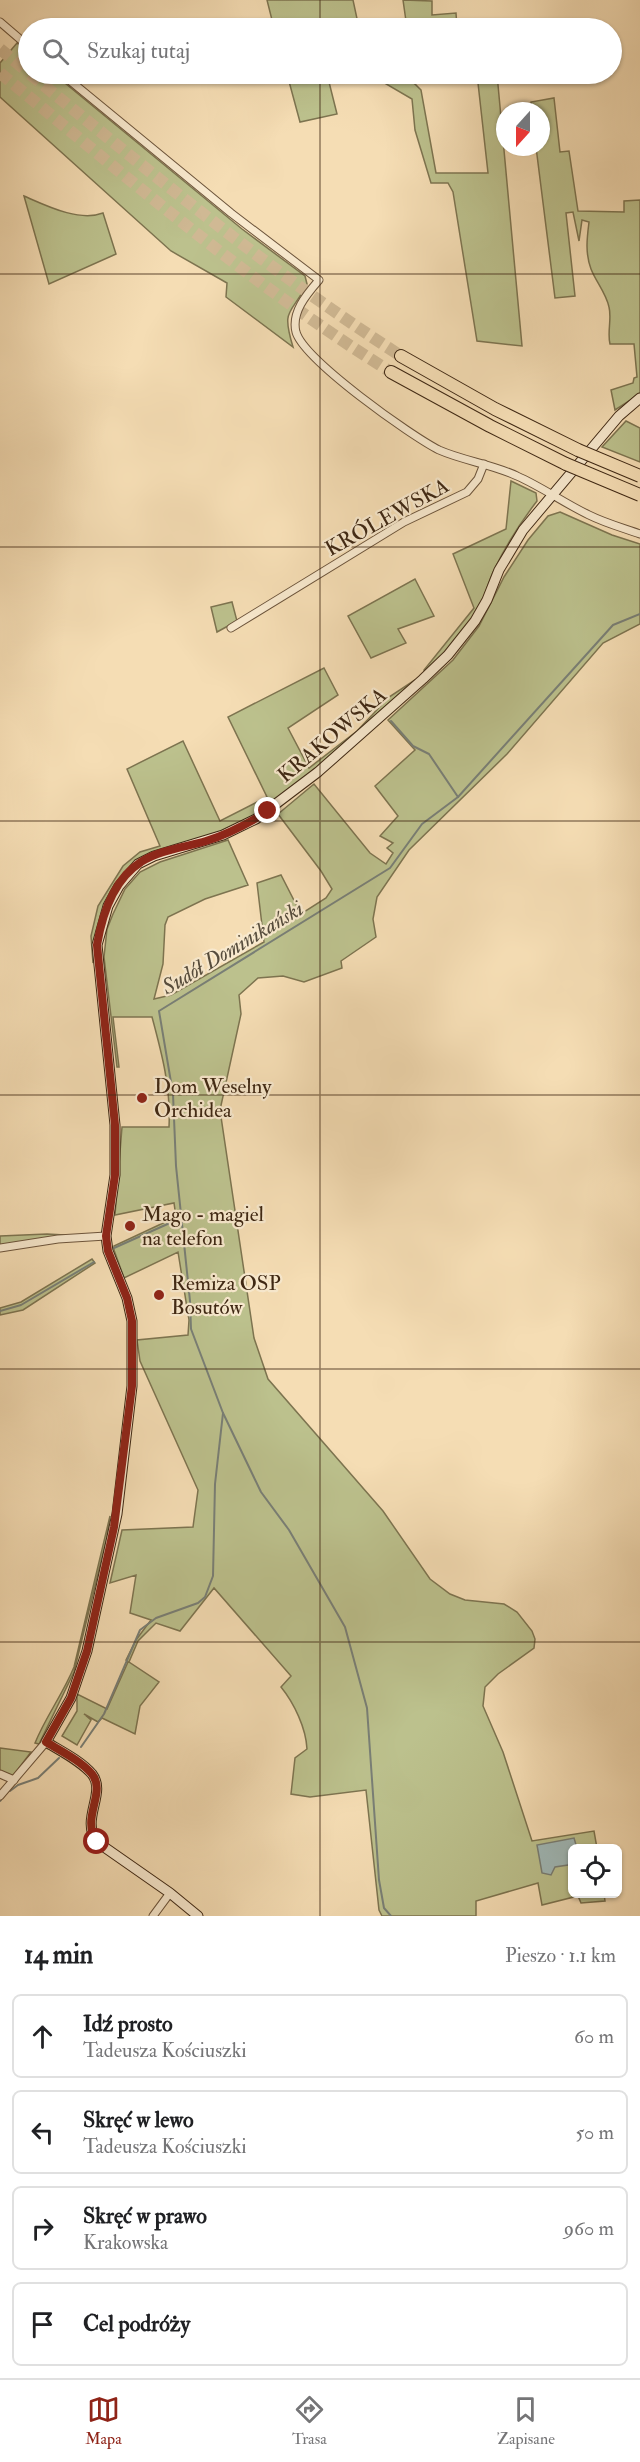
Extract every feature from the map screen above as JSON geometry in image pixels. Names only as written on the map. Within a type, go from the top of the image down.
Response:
[{"type":"highway","points":[[401,356],[495,409],[578,450],[640,476]]},
{"type":"highway","points":[[391,372],[566,464],[640,495]]},
{"type":"street","points":[[0,22],[18,37]]},
{"type":"street","points":[[74,84],[231,213],[319,280],[302,303],[295,320],[298,338],[313,356],[414,435],[441,451],[516,476],[553,493],[597,519],[640,534]]},
{"type":"street","name":"KRAKOWSKA","points":[[46,1742],[71,1698],[87,1651],[111,1546],[128,1433],[133,1371],[132,1321],[127,1298],[108,1251],[106,1236],[115,1175],[115,1125],[97,945],[103,918],[118,886],[144,860],[224,835],[268,811],[318,772],[408,694],[448,655],[474,621],[512,547],[553,493],[619,416],[640,398]]},
{"type":"street","name":"KRÓLEWSKA","points":[[231,628],[404,522],[466,492],[478,479],[484,464]]},
{"type":"street","points":[[0,1248],[58,1239],[106,1236]]},
{"type":"street","points":[[0,1796],[46,1742],[94,1776],[97,1790],[90,1823],[97,1842],[170,1893],[198,1916]]},
{"type":"street","points":[[0,1774],[14,1780]]},
{"type":"street","points":[[153,1916],[170,1893]]},
{"type":"green space","points":[[267,0],[353,0],[357,18],[272,18]]},
{"type":"green space","points":[[403,0],[432,1],[432,15],[456,13],[456,18],[406,18]]},
{"type":"green space","points":[[17,43],[18,84],[66,84],[242,229],[305,276],[307,284],[289,312],[288,325],[293,347],[226,297],[227,283],[171,251],[0,97],[0,63]]},
{"type":"green space","points":[[290,84],[330,84],[337,114],[300,122]]},
{"type":"green space","points":[[386,84],[415,84],[421,90],[436,173],[488,173],[478,84],[498,84],[500,102],[496,102],[496,156],[505,156],[522,346],[477,341],[453,192],[448,183],[431,183],[415,130],[412,99]]},
{"type":"green space","points":[[554,98],[560,152],[569,151],[578,211],[624,212],[624,201],[640,200],[640,394],[615,410],[611,390],[633,383],[634,378],[637,377],[634,344],[610,344],[609,307],[591,269],[588,257],[589,222],[582,220],[579,241],[573,212],[566,213],[575,296],[555,298],[537,156],[550,156],[550,102],[531,102]]},
{"type":"green space","points":[[24,196],[74,214],[84,216],[103,213],[116,254],[49,284]]},
{"type":"green space","points":[[626,421],[640,428],[640,462],[602,447]]},
{"type":"green space","points":[[511,481],[536,493],[537,501],[503,553],[473,619],[427,672],[424,670],[474,608],[453,554],[506,529]]},
{"type":"green space","points":[[560,512],[612,535],[640,544],[640,624],[603,643],[507,754],[409,850],[377,897],[373,919],[376,937],[341,961],[342,968],[304,982],[283,976],[258,978],[239,995],[241,1014],[220,1110],[254,1338],[268,1379],[383,1511],[430,1579],[450,1594],[465,1600],[504,1604],[517,1612],[532,1631],[535,1639],[534,1648],[498,1674],[485,1687],[483,1706],[503,1752],[532,1841],[594,1831],[596,1844],[568,1844],[568,1898],[570,1898],[542,1905],[538,1883],[476,1901],[476,1916],[382,1916],[379,1910],[366,1790],[310,1797],[291,1794],[295,1758],[307,1749],[298,1716],[281,1687],[291,1676],[214,1588],[180,1631],[156,1623],[138,1641],[129,1662],[159,1682],[140,1706],[135,1734],[102,1718],[98,1722],[84,1714],[91,1720],[77,1745],[62,1736],[77,1711],[77,1694],[107,1709],[128,1662],[126,1660],[136,1640],[151,1620],[130,1613],[136,1575],[110,1583],[122,1530],[193,1527],[198,1490],[140,1361],[137,1340],[188,1335],[189,1320],[178,1252],[124,1278],[114,1250],[114,1246],[176,1217],[174,1203],[115,1215],[122,1127],[169,1127],[169,1099],[152,1017],[113,1017],[119,1067],[117,1067],[104,957],[107,929],[125,889],[140,872],[160,862],[228,840],[248,885],[205,899],[168,917],[165,925],[163,964],[154,999],[171,995],[264,942],[257,883],[281,875],[301,914],[326,898],[332,889],[278,814],[314,784],[370,853],[386,864],[393,853],[387,848],[393,843],[380,836],[398,816],[375,786],[415,750],[388,720],[453,660],[479,626],[504,577],[528,540],[548,516]]},
{"type":"green space","points":[[415,579],[434,616],[398,629],[406,643],[371,658],[348,616]]},
{"type":"green space","points":[[232,602],[237,621],[217,632],[211,607]]},
{"type":"green space","points":[[324,668],[338,695],[288,728],[309,768],[357,731],[389,697],[415,680],[292,789],[250,819],[133,864],[116,883],[93,963],[91,936],[98,906],[123,866],[140,852],[160,846],[127,769],[183,741],[220,821],[267,797],[228,717]]},
{"type":"green space","points":[[65,1235],[0,1245],[0,1236]]},
{"type":"green space","points":[[92,1259],[95,1263],[23,1310],[0,1315],[0,1308],[21,1302]]},
{"type":"green space","points":[[110,1516],[74,1672],[39,1744],[35,1743],[74,1667]]},
{"type":"green space","points":[[0,1748],[31,1752],[13,1776],[0,1771]]},
{"type":"green space","points":[[579,1898],[605,1898],[605,1901],[581,1903]]},
{"type":"water","points":[[574,1838],[576,1844],[568,1844],[568,1865],[555,1867],[551,1875],[542,1873],[537,1845]]},
{"type":"waterway","name":"Sudół Dominikański","points":[[391,1916],[384,1908],[379,1880],[367,1708],[345,1627],[289,1530],[261,1492],[223,1413],[191,1329],[176,1166],[173,1094],[159,1011],[390,868],[422,824],[458,797],[613,625],[640,614]]},
{"type":"waterway","points":[[391,721],[413,746],[429,754],[458,797]]},
{"type":"waterway","points":[[114,1248],[181,1218]]},
{"type":"waterway","points":[[0,1311],[21,1305],[94,1262]]},
{"type":"waterway","name":"Sudół Dominikański","points":[[81,1747],[104,1714],[140,1630],[156,1618],[198,1603],[205,1597],[213,1576],[215,1484],[223,1413]]},
{"type":"waterway","name":"Sudół Dominikański","points":[[10,1791],[18,1785],[38,1778],[59,1758]]},
{"type":"tunnel","points":[[0,49],[18,64]]},
{"type":"tunnel","points":[[0,73],[143,191],[239,266],[288,303],[391,372]]},
{"type":"tunnel","points":[[42,84],[258,256],[352,324],[401,356]]},
{"type":"place","name":"Dom Weselny Orchidea","points":[[142,1098]]},
{"type":"place","name":"Mago - magiel na telefon","points":[[130,1226]]},
{"type":"place","name":"Remiza OSP Bosutów","points":[[159,1295]]},
{"type":"route","points":[[97,1842],[93,1837],[90,1823],[97,1790],[94,1776],[46,1742],[71,1698],[83,1666],[111,1546],[127,1443],[134,1356],[132,1321],[127,1298],[106,1243],[116,1163],[115,1125],[97,945],[103,918],[118,886],[138,864],[154,856],[224,835],[268,811]]}]
